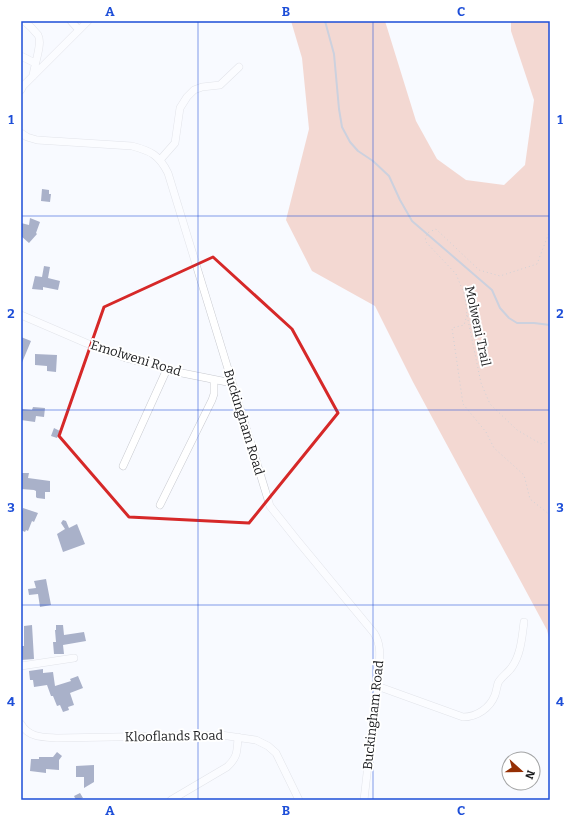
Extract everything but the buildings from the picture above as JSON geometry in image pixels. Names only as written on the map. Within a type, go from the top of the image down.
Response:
[{"type":"street","points":[[24,21],[39,38],[40,44],[33,76]]},
{"type":"street","points":[[71,21],[79,30]]},
{"type":"street","points":[[21,90],[88,21]]},
{"type":"street","points":[[21,56],[35,63]]},
{"type":"street","points":[[21,133],[27,137],[37,140],[132,146],[152,153],[160,160],[175,143],[180,108],[187,97],[194,90],[202,87],[220,85],[240,67]]},
{"type":"street","name":"Buckingham Road","points":[[160,160],[168,172],[270,506],[377,637],[380,653],[364,800]]},
{"type":"street","name":"Emolweni Road","points":[[21,315],[86,343],[126,358],[167,369],[232,383]]},
{"type":"street","points":[[123,466],[167,369]]},
{"type":"street","points":[[160,505],[212,400],[214,394],[214,380]]},
{"type":"street","points":[[377,686],[464,717],[470,717],[477,714],[485,710],[491,704],[498,683],[516,660],[522,638],[524,622]]},
{"type":"street","points":[[21,666],[74,658]]},
{"type":"street","name":"Klooflands Road","points":[[21,724],[26,731],[39,737],[58,738],[221,735],[256,740],[268,746],[276,753],[300,800]]},
{"type":"street","points":[[171,800],[227,768],[234,761],[237,753],[238,737]]},
{"type":"path","name":"Molweni Trail","points":[[550,230],[537,264],[500,276],[479,270],[436,229],[428,233],[425,241],[456,274],[465,296],[467,315],[481,383],[490,404],[523,433],[541,444],[550,440]]},
{"type":"path","points":[[467,315],[464,325],[452,328],[463,404],[486,432],[494,448],[524,475],[530,499],[550,515]]},
{"type":"highlighted area","points":[[213,257],[292,329],[338,413],[249,523],[129,517],[59,436],[104,307]]},
{"type":"shaded area","points":[[291,21],[385,21],[416,121],[437,159],[466,180],[504,185],[525,165],[534,100],[511,31],[511,21],[550,21],[550,642],[547,630],[413,382],[375,306],[312,271],[286,220],[309,129],[302,58]]},
{"type":"waterway","points":[[325,21],[334,54],[342,127],[350,142],[358,151],[373,161],[389,176],[412,221],[492,290],[500,308],[509,318],[517,323],[550,325]]}]
